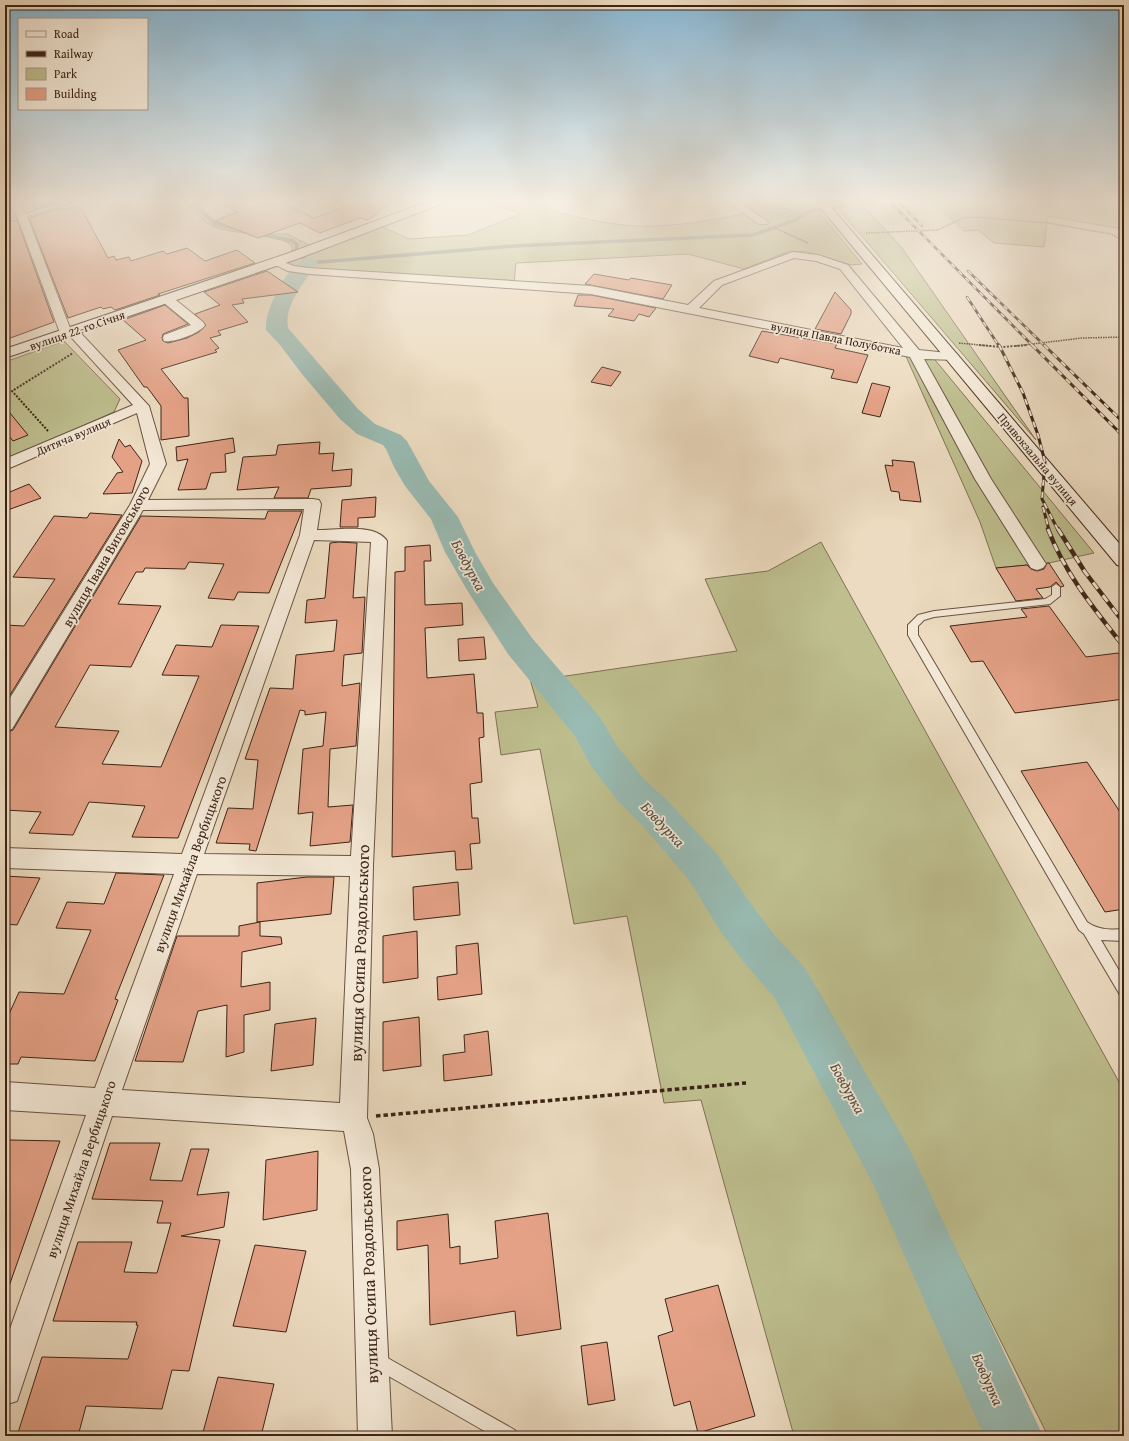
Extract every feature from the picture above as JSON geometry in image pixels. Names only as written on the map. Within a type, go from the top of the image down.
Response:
[{"type":"main road","name":"вулиця 22-го Січня","points":[[5,354],[260,267]]},
{"type":"main road","name":"Привокзальна вулиця","points":[[876,267],[1124,561]]},
{"type":"street","points":[[39,267],[69,332]]},
{"type":"street","name":"вулиця Павла Полуботка","points":[[304,267],[306,270],[591,290],[915,354]]},
{"type":"street","name":"вулиця Павла Полуботка","points":[[690,310],[718,283],[760,267]]},
{"type":"street","name":"вулиця Павла Полуботка","points":[[845,267],[915,354]]},
{"type":"street","points":[[167,299],[199,325],[198,327],[169,338]]},
{"type":"street","name":"вулиця Івана Виговського","points":[[5,723],[138,506],[158,464],[142,406],[85,344],[69,332]]},
{"type":"street","points":[[915,354],[952,357]]},
{"type":"street","points":[[915,354],[983,480],[1037,564]]},
{"type":"street","name":"Дитяча вулиця","points":[[5,465],[142,406]]},
{"type":"street","name":"вулиця Михайла Вербицького","points":[[5,1389],[104,1101],[308,535],[313,504],[138,506]]},
{"type":"street","name":"вулиця Осипа Роздольського","points":[[308,535],[370,535],[377,538],[378,541],[362,866],[353,1118],[359,1134],[365,1169],[375,1436]]},
{"type":"street","points":[[5,858],[190,864],[362,866]]},
{"type":"street","points":[[5,1096],[104,1101],[353,1118]]},
{"type":"lane","points":[[1056,587],[1056,596],[1047,602],[927,616],[916,620],[912,630],[913,635],[1083,926],[1093,933],[1105,935],[1124,935]]},
{"type":"lane","points":[[1088,930],[1124,991]]},
{"type":"lane","points":[[372,1357],[509,1436]]},
{"type":"path","points":[[938,340],[1002,347],[1051,343],[1082,338],[1124,337]]},
{"type":"path","points":[[58,442],[12,391],[85,344]]},
{"type":"path","points":[[353,1118],[746,1083]]},
{"type":"green space","points":[[295,267],[516,267],[514,283],[309,271]]},
{"type":"green space","points":[[888,267],[915,267],[1036,440]]},
{"type":"green space","points":[[296,271],[303,271],[282,311],[279,319],[280,329],[296,344],[352,413],[369,427],[396,438],[402,445],[423,485],[449,516],[466,551],[487,588],[514,626],[592,723],[621,765],[639,786],[696,843],[712,864],[729,892],[759,931],[799,976],[815,998],[877,1108],[943,1239],[1037,1436],[794,1436],[701,1100],[664,1103],[627,916],[574,924],[540,749],[501,755],[495,712],[538,707],[526,665],[513,650],[473,592],[438,519],[408,479],[393,448],[388,443],[363,431],[338,409],[288,345],[273,332],[271,320]]},
{"type":"green space","points":[[64,341],[120,399],[114,412],[9,459],[5,455],[5,362]]},
{"type":"green space","points":[[904,352],[931,355],[1094,553],[1049,563],[996,568],[980,522]]},
{"type":"green space","points":[[821,542],[1124,1091],[1124,1436],[1048,1436],[883,1108],[820,995],[803,971],[748,910],[717,862],[699,840],[624,765],[602,731],[559,677],[737,651],[705,579],[768,571]]},
{"type":"building","points":[[5,267],[34,267],[54,322],[5,340]]},
{"type":"building","points":[[48,267],[242,267],[158,294],[160,295],[115,310],[111,307],[103,309],[101,307],[68,318]]},
{"type":"building","points":[[267,271],[298,292],[242,299],[244,303],[232,305],[248,322],[218,331],[221,335],[210,338],[219,348],[215,350],[217,352],[161,369],[184,398],[188,398],[189,436],[161,440],[161,406],[147,387],[144,387],[118,350],[146,340],[123,320],[165,305],[188,324],[163,334],[163,341],[168,343],[187,338],[199,332],[206,325],[195,314],[220,305],[204,292]]},
{"type":"building","points":[[594,274],[629,280],[631,278],[672,285],[663,299],[585,284]]},
{"type":"building","points":[[835,292],[851,310],[851,314],[841,334],[815,329]]},
{"type":"building","points":[[578,295],[591,295],[656,308],[649,317],[639,314],[634,321],[608,316],[614,309],[574,306]]},
{"type":"building","points":[[762,331],[837,344],[835,348],[868,355],[857,383],[831,378],[834,370],[780,358],[778,363],[749,356]]},
{"type":"building","points":[[602,367],[621,372],[611,386],[591,382]]},
{"type":"building","points":[[872,383],[890,387],[880,417],[862,413]]},
{"type":"building","points":[[5,407],[28,435],[13,441],[5,431]]},
{"type":"building","points":[[233,438],[235,452],[225,454],[226,472],[211,473],[206,489],[178,490],[188,459],[177,461],[176,447]]},
{"type":"building","points":[[119,439],[125,447],[130,445],[142,461],[132,493],[103,494],[117,473],[123,472],[112,457]]},
{"type":"building","points":[[320,442],[319,454],[334,453],[332,471],[352,469],[351,486],[311,489],[308,498],[274,498],[279,487],[237,490],[243,457],[276,455],[278,445]]},
{"type":"building","points":[[892,460],[914,462],[921,502],[900,500],[899,492],[891,491],[885,465],[893,466]]},
{"type":"building","points":[[29,484],[41,498],[5,511],[5,494]]},
{"type":"building","points":[[376,497],[375,517],[358,518],[358,527],[340,527],[342,500]]},
{"type":"building","points":[[268,511],[302,511],[269,593],[238,592],[234,600],[208,598],[224,564],[189,562],[185,569],[145,568],[143,572],[136,572],[118,604],[161,606],[131,667],[90,665],[55,727],[119,731],[102,764],[161,767],[199,676],[162,675],[176,645],[212,647],[221,625],[259,626],[178,838],[132,837],[145,806],[89,802],[73,835],[29,833],[41,812],[5,810],[5,740],[10,731],[13,730],[141,516],[265,519]]},
{"type":"building","points":[[90,513],[122,515],[10,695],[5,695],[5,625],[24,626],[55,579],[13,577],[54,516],[87,518]]},
{"type":"building","points":[[330,543],[357,543],[353,598],[365,597],[362,653],[344,655],[342,686],[360,683],[356,746],[330,749],[328,807],[353,805],[350,842],[310,846],[313,812],[298,814],[303,749],[323,746],[326,712],[305,715],[305,711],[300,710],[256,851],[249,850],[250,844],[216,843],[228,808],[253,809],[258,760],[245,759],[270,688],[293,689],[296,655],[334,651],[337,620],[305,623],[307,600],[325,598]]},
{"type":"building","points":[[430,545],[431,561],[424,561],[425,605],[462,603],[463,625],[425,628],[427,678],[474,674],[477,713],[483,713],[484,737],[479,738],[482,782],[470,784],[472,818],[478,818],[480,843],[470,844],[472,869],[456,870],[455,851],[392,857],[395,572],[405,571],[405,547]]},
{"type":"building","points":[[1047,563],[1049,563],[1064,586],[1061,587],[1056,582],[1050,587],[1036,589],[1043,598],[1016,601],[996,568],[1027,565],[1031,569],[1037,571],[1044,569]]},
{"type":"building","points":[[1049,606],[1086,657],[1118,653],[1124,660],[1124,699],[1015,713],[983,661],[971,662],[950,626],[1027,617],[1021,609]]},
{"type":"building","points":[[484,637],[486,659],[459,661],[458,639]]},
{"type":"building","points":[[1087,762],[1124,818],[1124,909],[1105,912],[1021,771]]},
{"type":"building","points":[[116,873],[164,875],[115,999],[118,1000],[95,1061],[21,1057],[18,1064],[5,1064],[5,1023],[19,992],[64,994],[91,930],[56,928],[67,902],[104,904]]},
{"type":"building","points":[[5,876],[40,878],[17,925],[5,924]]},
{"type":"building","points":[[307,877],[334,877],[331,914],[257,922],[257,883]]},
{"type":"building","points":[[458,882],[460,915],[414,920],[413,887]]},
{"type":"building","points":[[260,922],[260,936],[281,937],[282,944],[242,952],[241,987],[270,982],[270,1010],[244,1015],[244,1052],[226,1057],[227,1005],[198,1011],[183,1062],[135,1061],[177,936],[239,936],[239,926]]},
{"type":"building","points":[[417,931],[418,978],[383,983],[383,936]]},
{"type":"building","points":[[478,943],[482,994],[438,1000],[437,977],[457,974],[456,946]]},
{"type":"building","points":[[419,1017],[421,1066],[383,1071],[383,1022]]},
{"type":"building","points":[[316,1018],[313,1065],[271,1071],[275,1024]]},
{"type":"building","points":[[488,1031],[492,1075],[444,1081],[443,1055],[465,1052],[464,1035]]},
{"type":"building","points":[[10,1140],[60,1141],[7,1292],[5,1292],[5,1153]]},
{"type":"building","points":[[110,1143],[160,1143],[150,1180],[182,1181],[191,1149],[209,1149],[197,1195],[229,1192],[224,1227],[181,1236],[220,1240],[189,1371],[172,1370],[162,1409],[86,1406],[78,1436],[17,1436],[42,1357],[128,1359],[138,1325],[136,1325],[137,1322],[53,1321],[78,1242],[132,1242],[124,1272],[157,1273],[171,1223],[157,1223],[163,1201],[92,1199]]},
{"type":"building","points":[[318,1151],[317,1210],[263,1220],[266,1160]]},
{"type":"building","points":[[548,1213],[561,1329],[517,1336],[515,1311],[430,1325],[428,1245],[397,1250],[397,1221],[448,1214],[450,1248],[460,1246],[460,1264],[498,1258],[495,1221]]},
{"type":"building","points":[[255,1245],[306,1251],[286,1332],[233,1326]]},
{"type":"building","points":[[718,1285],[755,1416],[698,1433],[690,1401],[674,1406],[658,1336],[673,1331],[665,1299]]},
{"type":"building","points":[[607,1342],[615,1400],[588,1405],[581,1346]]},
{"type":"building","points":[[218,1377],[274,1384],[261,1436],[202,1436]]},
{"type":"waterway","name":"Бовдурка","points":[[304,267],[291,285],[281,305],[276,323],[277,330],[288,340],[310,369],[349,414],[366,429],[392,440],[398,446],[407,467],[419,486],[444,517],[460,552],[482,590],[520,646],[587,726],[604,756],[631,790],[655,813],[703,867],[736,918],[761,951],[790,983],[891,1166],[1014,1436]]},
{"type":"railway","points":[[955,267],[1033,346]]},
{"type":"railway","points":[[968,271],[1045,346]]},
{"type":"railway","points":[[967,297],[999,346]]},
{"type":"railway","points":[[999,345],[1023,393],[1038,435],[1045,462],[1042,499],[1058,530]]},
{"type":"railway","points":[[1044,345],[1124,423]]},
{"type":"railway","points":[[1033,346],[1124,437]]},
{"type":"railway","points":[[1043,507],[1049,530]]},
{"type":"railway","points":[[1048,529],[1072,576],[1124,647]]},
{"type":"railway","points":[[1058,529],[1085,572],[1124,623]]}]
